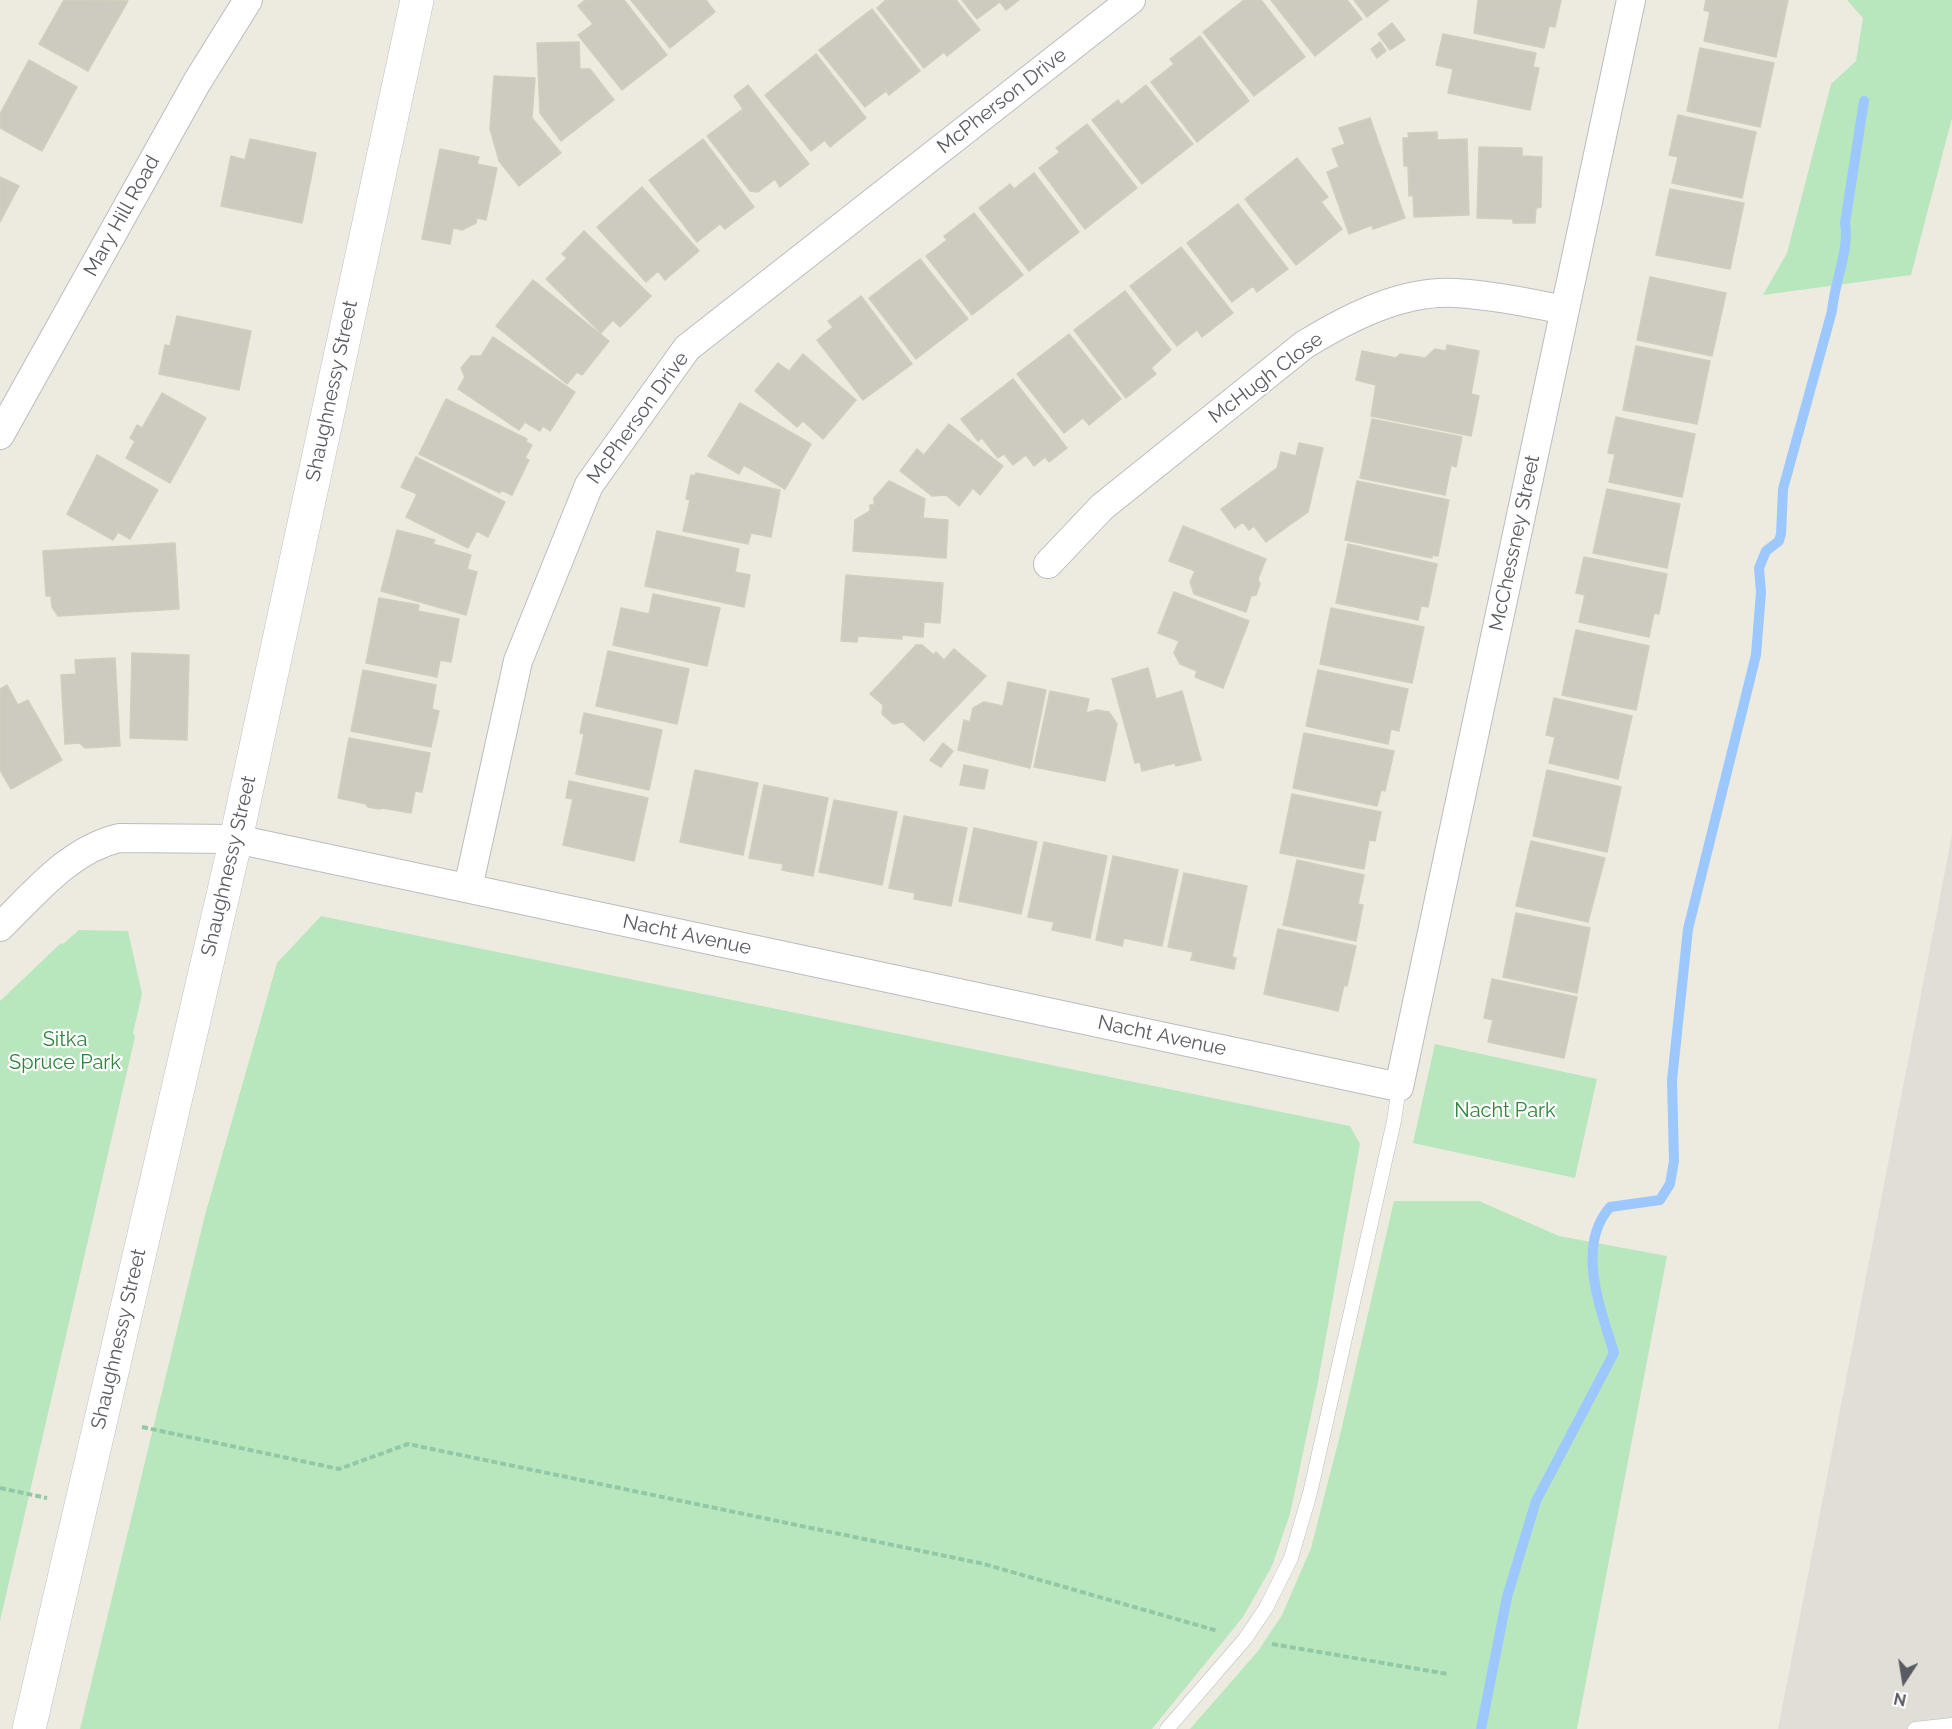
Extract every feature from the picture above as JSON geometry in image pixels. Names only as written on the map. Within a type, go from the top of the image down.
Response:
[{"type":"main road","name":"Shaughnessy Street","points":[[29,1729],[236,839],[417,0]]},
{"type":"street","name":"Mary Hill Road","points":[[0,435],[196,82],[248,0]]},
{"type":"street","name":"McPherson Drive","points":[[468,888],[518,661],[589,485],[687,348],[1131,0]]},
{"type":"street","name":"McChessney Street","points":[[1399,1087],[1632,0]]},
{"type":"street","name":"McHugh Close","points":[[1048,564],[1102,507],[1304,345],[1338,324],[1413,297],[1453,293],[1513,299],[1565,310]]},
{"type":"street","name":"Nacht Avenue","points":[[0,927],[60,870],[84,851],[101,842],[119,838],[236,839],[1399,1087]]},
{"type":"lane","points":[[1167,1729],[1245,1639],[1279,1584],[1291,1558],[1301,1527],[1394,1121],[1399,1087]]},
{"type":"lane","points":[[1915,1729],[1952,1725]]},
{"type":"path","points":[[142,1427],[339,1469],[408,1444],[984,1564],[1245,1639],[1448,1674]]},
{"type":"path","points":[[0,1488],[80,1506]]},
{"type":"shaded area","points":[[1952,835],[1952,1729],[1778,1729]]},
{"type":"green space","points":[[1847,0],[1952,0],[1952,118],[1911,275],[1763,295],[1787,253],[1831,84],[1856,61],[1863,18]]},
{"type":"green space","points":[[321,916],[1350,1126],[1360,1144],[1318,1382],[1290,1514],[1272,1566],[1243,1617],[1152,1729],[80,1729],[205,1215],[277,963]]},
{"type":"green space","name":"Sitka Spruce Park","points":[[79,930],[128,931],[142,994],[133,1033],[135,1037],[0,1621],[0,1001],[61,943],[63,944]]},
{"type":"green space","name":"Nacht Park","points":[[1435,1044],[1597,1079],[1575,1178],[1413,1143]]},
{"type":"green space","points":[[1394,1201],[1479,1201],[1559,1236],[1667,1256],[1577,1729],[1190,1729],[1258,1651],[1282,1615],[1311,1548],[1341,1431]]},
{"type":"building","points":[[64,0],[128,1],[88,71],[39,44]]},
{"type":"building","points":[[585,0],[624,0],[667,55],[622,90],[578,35],[593,24],[578,6]]},
{"type":"building","points":[[631,0],[706,0],[715,12],[670,48]]},
{"type":"building","points":[[886,0],[956,0],[980,30],[947,56],[944,52],[924,68],[877,8]]},
{"type":"building","points":[[962,0],[1019,0],[1006,10],[1000,2],[977,19]]},
{"type":"building","points":[[1244,0],[1261,0],[1305,57],[1254,96],[1203,32]]},
{"type":"building","points":[[1271,0],[1347,0],[1362,19],[1315,56]]},
{"type":"building","points":[[1354,0],[1389,0],[1367,17]]},
{"type":"building","points":[[1478,0],[1561,0],[1555,27],[1549,26],[1544,48],[1474,33]]},
{"type":"building","points":[[1706,0],[1788,0],[1776,57],[1704,41],[1710,12],[1704,10]]},
{"type":"building","points":[[872,9],[920,71],[889,95],[886,91],[865,107],[819,50]]},
{"type":"building","points":[[1392,23],[1405,40],[1390,50],[1378,34]]},
{"type":"building","points":[[1443,34],[1536,53],[1533,67],[1539,68],[1530,110],[1448,93],[1453,69],[1436,65]]},
{"type":"building","points":[[1200,36],[1249,101],[1197,142],[1151,82],[1174,64],[1170,59]]},
{"type":"building","points":[[579,42],[580,69],[590,69],[614,100],[561,141],[540,113],[537,43]]},
{"type":"building","points":[[1380,42],[1386,51],[1377,58],[1371,49]]},
{"type":"building","points":[[1700,48],[1774,63],[1760,127],[1687,111]]},
{"type":"building","points":[[816,54],[866,118],[830,147],[825,140],[811,151],[765,95]]},
{"type":"building","points":[[29,60],[77,87],[42,151],[0,128],[0,114]]},
{"type":"building","points":[[494,76],[535,78],[532,118],[561,153],[519,186],[499,161],[490,129]]},
{"type":"building","points":[[748,85],[809,164],[780,187],[775,179],[758,192],[750,191],[707,136],[743,109],[734,96]]},
{"type":"building","points":[[1146,85],[1193,144],[1142,184],[1092,120],[1118,100],[1121,105]]},
{"type":"building","points":[[1678,115],[1756,132],[1742,198],[1672,183],[1678,157],[1669,155]]},
{"type":"building","points":[[1370,118],[1405,218],[1373,229],[1372,225],[1349,234],[1327,172],[1339,167],[1332,149],[1345,144],[1339,128]]},
{"type":"building","points":[[1087,124],[1137,188],[1085,229],[1039,168],[1060,152],[1056,148]]},
{"type":"building","points":[[1437,132],[1437,140],[1467,139],[1469,215],[1414,217],[1413,195],[1409,196],[1408,166],[1404,166],[1403,138],[1409,138],[1408,133]]},
{"type":"building","points":[[250,139],[316,153],[302,223],[221,206],[231,156],[245,160]]},
{"type":"building","points":[[703,139],[754,207],[725,229],[720,224],[697,242],[649,180]]},
{"type":"building","points":[[1479,147],[1522,148],[1522,156],[1542,157],[1541,207],[1536,208],[1535,223],[1513,223],[1513,219],[1477,218]]},
{"type":"building","points":[[440,149],[479,157],[477,164],[497,168],[486,220],[477,218],[476,223],[462,230],[453,228],[450,244],[422,239]]},
{"type":"building","points":[[1297,158],[1328,197],[1321,202],[1342,229],[1296,265],[1245,199]]},
{"type":"building","points":[[1034,173],[1079,232],[1029,271],[979,208],[1010,184],[1014,189]]},
{"type":"building","points":[[0,177],[19,186],[0,222]]},
{"type":"building","points":[[642,187],[699,251],[665,280],[658,271],[646,282],[597,227]]},
{"type":"building","points":[[1670,189],[1744,203],[1730,269],[1656,255]]},
{"type":"building","points":[[1238,204],[1288,269],[1257,292],[1253,286],[1232,302],[1187,243]]},
{"type":"building","points":[[974,213],[1023,275],[972,315],[926,256],[947,240],[944,236]]},
{"type":"building","points":[[584,231],[651,296],[620,327],[613,320],[601,333],[546,279],[567,258],[562,254]]},
{"type":"building","points":[[1181,247],[1233,313],[1202,337],[1197,330],[1177,346],[1130,286]]},
{"type":"building","points":[[920,259],[968,319],[916,359],[869,298]]},
{"type":"building","points":[[1650,277],[1726,293],[1712,356],[1637,340]]},
{"type":"building","points":[[533,280],[609,341],[582,375],[577,372],[567,384],[496,326]]},
{"type":"building","points":[[1125,291],[1171,350],[1151,368],[1156,374],[1126,398],[1074,330]]},
{"type":"building","points":[[861,296],[912,364],[863,400],[817,340],[833,327],[828,321]]},
{"type":"building","points":[[177,316],[251,331],[239,390],[159,374],[165,345],[170,346]]},
{"type":"building","points":[[1069,334],[1121,399],[1089,425],[1083,418],[1064,433],[1017,374]]},
{"type":"building","points":[[493,337],[575,392],[550,431],[543,426],[540,431],[525,422],[519,430],[458,389],[465,377],[461,368],[471,356],[481,356]]},
{"type":"building","points":[[1447,345],[1479,351],[1471,394],[1479,396],[1471,436],[1371,416],[1376,385],[1356,380],[1362,351],[1396,358],[1400,354],[1425,358],[1435,349],[1446,351]]},
{"type":"building","points":[[1636,346],[1710,361],[1697,424],[1623,410]]},
{"type":"building","points":[[803,354],[856,400],[823,439],[803,421],[797,427],[755,391],[778,363],[789,371]]},
{"type":"building","points":[[1013,379],[1067,448],[1049,462],[1045,457],[1034,466],[1026,455],[1013,465],[1004,454],[998,458],[982,438],[978,441],[961,419]]},
{"type":"building","points":[[162,393],[206,418],[170,483],[126,458],[135,441],[130,438],[137,425],[142,428]]},
{"type":"building","points":[[446,399],[527,439],[526,442],[532,445],[525,458],[529,460],[512,495],[501,490],[500,493],[419,454]]},
{"type":"building","points":[[740,403],[811,444],[785,489],[744,465],[739,474],[708,456]]},
{"type":"building","points":[[1616,417],[1695,434],[1682,497],[1609,482],[1615,454],[1608,453]]},
{"type":"building","points":[[1372,419],[1462,437],[1456,467],[1451,465],[1445,495],[1360,478]]},
{"type":"building","points":[[949,424],[1003,466],[980,495],[973,488],[959,506],[946,495],[932,496],[900,471],[917,449],[924,455]]},
{"type":"building","points":[[1299,443],[1323,448],[1308,512],[1266,542],[1254,526],[1249,530],[1243,522],[1235,528],[1221,509],[1277,468],[1281,452],[1296,456]]},
{"type":"building","points":[[97,455],[158,490],[130,539],[118,532],[113,540],[67,514]]},
{"type":"building","points":[[416,457],[505,502],[488,537],[477,531],[468,548],[406,517],[417,494],[401,487]]},
{"type":"building","points":[[696,473],[780,490],[771,537],[751,533],[748,544],[683,531],[690,500],[686,499],[691,475],[695,476]]},
{"type":"building","points":[[889,481],[925,499],[923,518],[948,520],[946,558],[853,551],[855,520],[870,511],[870,505],[874,505],[874,498]]},
{"type":"building","points":[[1357,481],[1449,500],[1438,556],[1432,555],[1432,558],[1345,540]]},
{"type":"building","points":[[1607,489],[1680,504],[1667,568],[1593,553]]},
{"type":"building","points":[[1183,526],[1266,559],[1258,579],[1260,584],[1256,595],[1251,596],[1246,612],[1194,594],[1190,582],[1195,571],[1169,561]]},
{"type":"building","points":[[397,530],[435,540],[433,544],[471,555],[467,569],[477,572],[466,615],[381,591]]},
{"type":"building","points":[[657,531],[739,549],[735,572],[750,575],[744,607],[645,586]]},
{"type":"building","points":[[175,543],[179,609],[58,616],[52,607],[51,596],[46,596],[43,551]]},
{"type":"building","points":[[1348,544],[1437,564],[1428,607],[1421,606],[1418,620],[1336,603]]},
{"type":"building","points":[[1584,557],[1667,574],[1659,614],[1654,613],[1649,637],[1579,622],[1585,595],[1576,593]]},
{"type":"building","points":[[846,575],[943,583],[940,623],[924,622],[923,637],[902,635],[902,639],[858,636],[857,642],[841,641]]},
{"type":"building","points":[[1174,592],[1249,621],[1223,688],[1195,677],[1197,671],[1180,664],[1174,653],[1179,641],[1158,633]]},
{"type":"building","points":[[653,594],[720,608],[707,666],[613,645],[621,608],[649,614]]},
{"type":"building","points":[[379,598],[419,605],[418,611],[459,619],[451,662],[440,660],[437,677],[366,663]]},
{"type":"building","points":[[1331,608],[1424,627],[1412,683],[1320,664]]},
{"type":"building","points":[[1576,630],[1649,646],[1636,710],[1562,695]]},
{"type":"building","points":[[916,645],[922,645],[934,655],[936,652],[944,660],[954,649],[986,676],[924,741],[903,722],[893,724],[882,714],[883,705],[870,694]]},
{"type":"building","points":[[608,651],[689,669],[677,724],[596,706]]},
{"type":"building","points":[[132,653],[189,655],[187,740],[130,738]]},
{"type":"building","points":[[115,658],[120,746],[85,748],[80,743],[65,744],[61,675],[76,674],[75,660]]},
{"type":"building","points":[[1148,668],[1156,699],[1182,691],[1201,760],[1176,766],[1175,763],[1142,771],[1140,762],[1135,763],[1112,679]]},
{"type":"building","points":[[363,670],[436,685],[432,709],[439,711],[431,747],[351,731]]},
{"type":"building","points":[[1318,670],[1408,689],[1399,731],[1391,729],[1388,744],[1306,726]]},
{"type":"building","points":[[1008,682],[1046,690],[1030,768],[958,750],[964,720],[970,722],[973,708],[984,702],[1003,706]]},
{"type":"building","points":[[7,685],[18,705],[28,700],[62,760],[11,789],[0,770],[0,689]]},
{"type":"building","points":[[1050,691],[1089,699],[1086,713],[1097,710],[1109,712],[1117,724],[1105,781],[1034,767]]},
{"type":"building","points":[[1554,698],[1632,716],[1618,779],[1549,763],[1555,737],[1546,735]]},
{"type":"building","points":[[584,713],[662,730],[649,790],[576,774],[584,734],[580,733]]},
{"type":"building","points":[[1304,733],[1394,751],[1385,791],[1381,790],[1377,806],[1293,788]]},
{"type":"building","points":[[349,738],[430,753],[422,792],[415,791],[411,813],[368,807],[366,804],[338,798]]},
{"type":"building","points":[[943,743],[953,751],[941,767],[930,760]]},
{"type":"building","points":[[964,765],[988,770],[984,789],[960,785]]},
{"type":"building","points":[[695,770],[758,783],[743,855],[680,842]]},
{"type":"building","points":[[1547,770],[1621,787],[1607,852],[1533,836]]},
{"type":"building","points":[[569,781],[648,798],[634,861],[563,845],[573,799],[566,798]]},
{"type":"building","points":[[764,785],[828,798],[813,876],[782,870],[783,864],[749,858]]},
{"type":"building","points":[[1292,794],[1381,812],[1375,841],[1369,840],[1364,869],[1280,853]]},
{"type":"building","points":[[834,800],[897,812],[882,885],[819,872]]},
{"type":"building","points":[[904,816],[967,828],[951,906],[914,899],[915,893],[889,888]]},
{"type":"building","points":[[974,828],[1037,842],[1021,914],[959,901]]},
{"type":"building","points":[[1531,841],[1605,858],[1588,922],[1516,906]]},
{"type":"building","points":[[1044,842],[1107,856],[1090,938],[1052,930],[1054,922],[1028,917]]},
{"type":"building","points":[[1113,856],[1178,870],[1162,946],[1124,938],[1122,946],[1096,940]]},
{"type":"building","points":[[1297,860],[1364,875],[1358,904],[1363,905],[1356,941],[1283,925]]},
{"type":"building","points":[[1184,873],[1247,886],[1232,957],[1236,958],[1234,969],[1191,960],[1193,952],[1168,947]]},
{"type":"building","points":[[1516,913],[1590,928],[1577,993],[1503,977]]},
{"type":"building","points":[[1278,929],[1356,946],[1347,986],[1344,985],[1338,1011],[1264,994]]},
{"type":"building","points":[[1492,979],[1577,997],[1564,1058],[1488,1042],[1493,1020],[1484,1018]]},
{"type":"waterway","points":[[1481,1729],[1507,1597],[1536,1501],[1614,1353],[1594,1278],[1592,1259],[1594,1240],[1600,1223],[1610,1207],[1660,1200],[1670,1184],[1674,1161],[1672,1080],[1688,929],[1756,655],[1761,592],[1759,568],[1766,551],[1779,541],[1781,534],[1783,489],[1832,311],[1844,255],[1845,223],[1864,101]]}]
